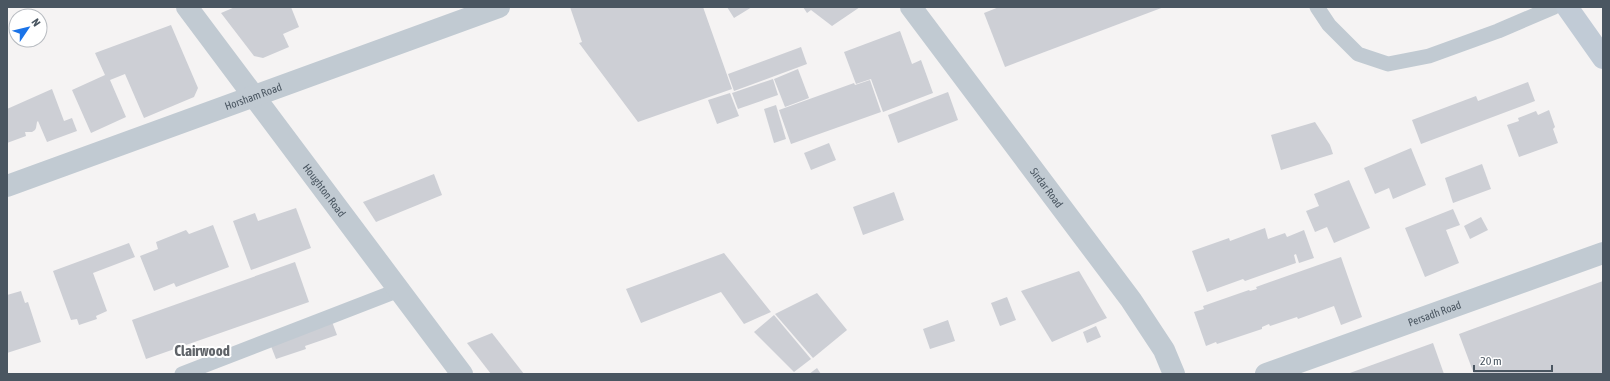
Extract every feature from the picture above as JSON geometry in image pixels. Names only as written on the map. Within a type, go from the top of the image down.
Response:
[{"type":"street","name":"Houghton Road","points":[[188,7],[462,374]]},
{"type":"street","name":"Horsham Road","points":[[7,186],[500,7]]},
{"type":"street","name":"Sirdar Road","points":[[911,7],[1131,300],[1164,350],[1174,374]]},
{"type":"street","points":[[1567,7],[1603,58]]},
{"type":"street","name":"Persadh Road","points":[[1266,374],[1603,253]]},
{"type":"lane","points":[[1317,7],[1328,25],[1358,54],[1388,64],[1429,56],[1498,31],[1554,7]]},
{"type":"lane","points":[[182,374],[399,290]]},
{"type":"building","points":[[235,7],[291,7],[299,27],[283,34],[289,47],[263,58],[254,56],[221,13]]},
{"type":"building","points":[[570,7],[703,7],[732,89],[638,122],[579,43],[582,42]]},
{"type":"building","points":[[727,7],[752,7],[734,18]]},
{"type":"building","points":[[803,7],[860,7],[832,26],[811,10],[807,13]]},
{"type":"building","points":[[999,7],[1164,7],[1005,67],[984,13]]},
{"type":"building","points":[[171,25],[198,88],[194,97],[144,118],[125,74],[110,80],[126,117],[91,133],[72,90],[105,75],[95,53]]},
{"type":"building","points":[[900,31],[912,64],[921,60],[933,93],[883,112],[871,79],[856,84],[844,52]]},
{"type":"building","points":[[801,47],[807,64],[734,91],[728,74]]},
{"type":"building","points":[[798,69],[809,98],[785,107],[774,79]]},
{"type":"building","points":[[773,79],[778,95],[738,109],[732,93]]},
{"type":"building","points":[[870,80],[881,112],[791,144],[779,110],[854,83],[855,85]]},
{"type":"building","points":[[1528,82],[1535,101],[1421,144],[1412,120],[1476,96],[1478,101]]},
{"type":"building","points":[[52,89],[64,121],[72,118],[77,131],[47,142],[38,121],[35,130],[32,132],[25,132],[26,136],[7,143],[7,109]]},
{"type":"building","points":[[948,92],[958,120],[898,143],[888,115]]},
{"type":"building","points":[[730,93],[739,116],[717,124],[708,100]]},
{"type":"building","points":[[776,105],[786,139],[774,143],[764,109]]},
{"type":"building","points":[[1549,110],[1555,127],[1553,129],[1558,143],[1519,157],[1507,125],[1519,121],[1518,118],[1536,111],[1538,115]]},
{"type":"building","points":[[1315,122],[1330,145],[1333,154],[1281,170],[1271,135]]},
{"type":"building","points":[[829,143],[836,160],[811,170],[804,153]]},
{"type":"building","points":[[1411,148],[1426,185],[1393,199],[1389,188],[1375,194],[1364,168]]},
{"type":"building","points":[[1482,164],[1491,189],[1453,203],[1445,178]]},
{"type":"building","points":[[434,174],[442,195],[376,222],[363,202]]},
{"type":"building","points":[[1349,180],[1370,228],[1334,243],[1327,227],[1315,232],[1306,211],[1319,206],[1314,194]]},
{"type":"building","points":[[894,192],[904,220],[863,235],[853,207]]},
{"type":"building","points":[[296,208],[311,248],[251,270],[233,221],[255,213],[258,221]]},
{"type":"building","points":[[1453,209],[1460,225],[1446,230],[1459,263],[1425,277],[1405,228]]},
{"type":"building","points":[[1481,217],[1488,230],[1470,239],[1464,226]]},
{"type":"building","points":[[213,225],[229,267],[176,287],[174,283],[154,291],[140,256],[158,249],[156,242],[186,230],[189,234]]},
{"type":"building","points":[[1265,228],[1268,239],[1285,233],[1287,237],[1304,230],[1314,258],[1299,263],[1296,254],[1294,255],[1296,263],[1245,281],[1243,279],[1207,292],[1192,251],[1229,238],[1230,241]]},
{"type":"building","points":[[129,243],[135,257],[93,273],[107,311],[96,316],[97,319],[79,325],[77,319],[71,320],[53,271]]},
{"type":"building","points":[[724,253],[771,312],[744,324],[721,292],[641,323],[626,289]]},
{"type":"building","points":[[1341,257],[1362,317],[1341,325],[1334,306],[1298,319],[1297,317],[1270,326],[1269,324],[1262,327],[1262,329],[1217,344],[1216,342],[1206,346],[1194,312],[1204,309],[1203,306],[1249,290],[1257,289],[1256,287]]},
{"type":"building","points":[[295,262],[309,302],[146,359],[132,320]]},
{"type":"building","points":[[1079,271],[1107,318],[1052,342],[1021,291]]},
{"type":"building","points":[[1603,281],[1603,374],[1474,374],[1459,334]]},
{"type":"building","points":[[21,291],[25,303],[28,302],[41,342],[7,353],[7,295]]},
{"type":"building","points":[[817,293],[847,330],[813,358],[775,314]]},
{"type":"building","points":[[1007,297],[1016,320],[1000,326],[991,303]]},
{"type":"building","points":[[774,315],[811,359],[794,372],[754,332]]},
{"type":"building","points":[[331,319],[337,335],[305,346],[306,349],[276,359],[269,341]]},
{"type":"building","points":[[948,320],[955,341],[930,349],[923,329]]},
{"type":"building","points":[[1096,326],[1101,337],[1087,343],[1083,332]]},
{"type":"building","points":[[492,333],[524,374],[491,374],[467,343]]},
{"type":"building","points":[[1433,343],[1444,374],[1347,374]]},
{"type":"building","points":[[817,368],[821,374],[809,374]]},
{"type":"district","name":"Clairwood","points":[[202,350]]}]
